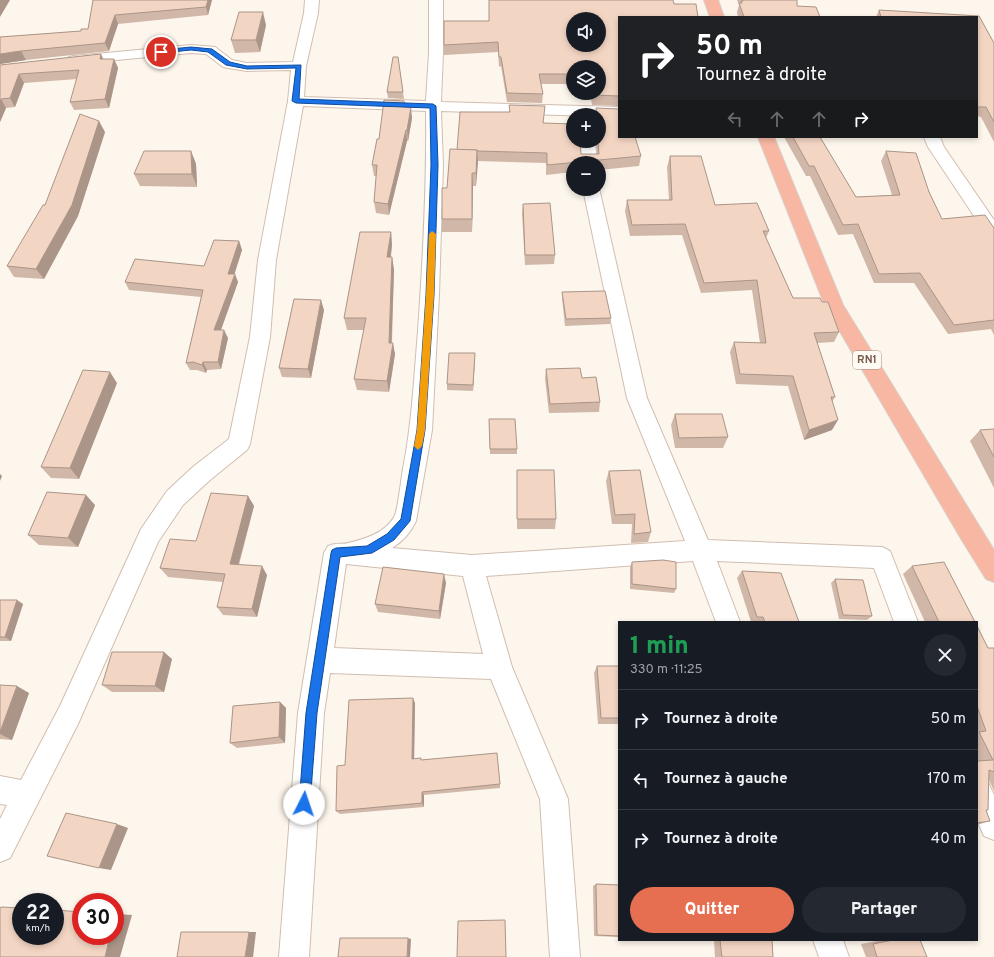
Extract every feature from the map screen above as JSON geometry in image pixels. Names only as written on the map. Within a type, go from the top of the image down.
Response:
[{"type":"highway","points":[[711,0],[717,16]]},
{"type":"highway","name":"RN1","points":[[766,138],[834,306],[968,530],[994,570]]},
{"type":"street","points":[[0,848],[69,715],[149,536],[175,498],[202,473],[239,444],[260,337],[267,260],[296,101],[299,66],[311,13],[312,0]]},
{"type":"street","points":[[336,553],[368,550],[390,537],[405,521],[421,430],[430,303],[435,165],[433,106],[436,53],[436,0]]},
{"type":"street","points":[[57,62],[191,49],[210,50],[228,64],[247,67],[299,66]]},
{"type":"street","points":[[296,101],[566,112]]},
{"type":"street","points":[[606,112],[618,112]]},
{"type":"street","points":[[932,138],[936,147],[994,233]]},
{"type":"street","points":[[593,196],[636,398],[701,550],[728,621]]},
{"type":"street","points":[[336,553],[472,566],[701,550],[882,558],[906,621]]},
{"type":"street","points":[[294,957],[311,713],[336,553]]},
{"type":"street","points":[[472,566],[499,667],[554,799],[565,957]]},
{"type":"street","points":[[319,660],[499,667]]},
{"type":"street","points":[[0,790],[28,795]]},
{"type":"street","points":[[978,792],[994,826]]},
{"type":"street","points":[[828,941],[834,957]]},
{"type":"building","points":[[93,0],[208,0],[206,7],[115,15],[105,43],[0,54],[0,37],[81,31],[81,29],[88,29]]},
{"type":"building","points":[[489,0],[673,0],[674,4],[696,4],[698,16],[618,16],[618,96],[606,96],[606,60],[566,60],[566,74],[539,74],[543,94],[507,93],[501,57],[499,57],[498,42],[444,45],[444,21],[489,21]]},
{"type":"building","points":[[797,0],[797,6],[816,7],[820,16],[744,16],[739,3],[742,3],[741,1]]},
{"type":"building","points":[[879,10],[979,16],[994,43],[994,122],[986,107],[978,107],[978,16],[881,16]]},
{"type":"building","points":[[239,12],[263,12],[256,40],[231,40]]},
{"type":"building","points":[[101,54],[100,59],[114,59],[105,99],[70,102],[79,70],[19,74],[10,98],[1,99],[0,102],[0,65]]},
{"type":"building","points":[[393,57],[398,57],[403,92],[387,92]]},
{"type":"building","points":[[384,100],[404,101],[405,107],[411,107],[407,130],[388,204],[374,202],[377,165],[372,165],[377,139],[379,139]]},
{"type":"building","points":[[509,105],[545,106],[543,123],[566,124],[566,148],[581,148],[581,154],[599,154],[599,148],[606,148],[606,108],[618,109],[618,138],[635,138],[641,156],[606,159],[606,156],[566,156],[566,163],[547,165],[547,153],[457,150],[460,112],[510,112]]},
{"type":"building","points":[[80,114],[99,121],[72,205],[36,269],[7,266],[43,205],[45,205]]},
{"type":"building","points":[[794,138],[821,138],[856,197],[900,195],[886,151],[916,153],[929,192],[942,219],[985,215],[994,228],[994,320],[954,325],[920,273],[879,274],[858,224],[843,225],[814,166],[809,166]]},
{"type":"building","points":[[450,149],[477,150],[476,173],[472,173],[472,219],[442,219],[442,188],[447,188]]},
{"type":"building","points":[[144,151],[191,151],[192,174],[134,174]]},
{"type":"building","points":[[670,156],[701,156],[715,205],[757,203],[769,231],[763,231],[793,298],[820,298],[822,302],[828,302],[839,332],[814,333],[835,397],[831,397],[838,420],[809,430],[793,376],[740,374],[734,342],[766,343],[757,280],[704,283],[685,224],[632,225],[627,200],[672,200]]},
{"type":"building","points":[[550,203],[555,255],[525,255],[523,204]]},
{"type":"building","points":[[360,232],[391,232],[387,257],[392,257],[389,343],[393,343],[387,381],[354,379],[366,318],[344,318]]},
{"type":"building","points":[[214,240],[239,241],[228,274],[235,274],[214,330],[224,330],[218,362],[203,362],[202,365],[193,362],[186,363],[203,290],[125,282],[135,259],[204,266]]},
{"type":"building","points":[[605,291],[611,318],[566,319],[562,292]]},
{"type":"building","points":[[294,299],[321,300],[308,369],[279,368]]},
{"type":"building","points":[[449,353],[475,353],[473,385],[447,384]]},
{"type":"building","points":[[580,368],[582,378],[596,377],[600,402],[550,404],[546,369]]},
{"type":"building","points":[[83,370],[110,372],[70,468],[41,467]]},
{"type":"building","points":[[675,414],[722,414],[728,437],[679,438]]},
{"type":"building","points":[[489,419],[515,419],[517,449],[490,449]]},
{"type":"building","points":[[994,429],[994,457],[980,430]]},
{"type":"building","points":[[517,470],[554,470],[556,519],[517,519]]},
{"type":"building","points":[[640,470],[651,532],[634,534],[635,514],[615,515],[609,471]]},
{"type":"building","points":[[47,492],[86,495],[68,538],[28,535]]},
{"type":"building","points":[[211,493],[248,496],[230,564],[262,566],[252,609],[217,607],[225,574],[160,568],[170,539],[196,541]]},
{"type":"building","points":[[663,560],[676,562],[676,589],[632,584],[632,562]]},
{"type":"building","points":[[944,562],[974,621],[939,621],[912,566]]},
{"type":"building","points":[[383,567],[444,574],[439,611],[375,604]]},
{"type":"building","points":[[742,571],[781,573],[799,621],[765,621],[763,617],[757,617]]},
{"type":"building","points":[[835,579],[863,580],[872,616],[843,615]]},
{"type":"building","points":[[0,600],[17,600],[5,637],[0,637]]},
{"type":"building","points":[[978,628],[988,648],[994,648],[994,772],[989,770],[988,810],[986,810],[990,821],[978,823],[978,761],[993,760],[979,732],[986,731],[978,709]]},
{"type":"building","points":[[112,652],[164,652],[155,686],[102,685]]},
{"type":"building","points":[[597,666],[618,666],[618,718],[601,718]]},
{"type":"building","points":[[0,685],[17,686],[0,732]]},
{"type":"building","points":[[413,698],[412,759],[421,758],[421,760],[497,753],[500,784],[422,792],[422,803],[336,811],[337,766],[345,765],[349,700]]},
{"type":"building","points":[[280,702],[279,737],[230,743],[233,706]]},
{"type":"building","points":[[66,813],[117,824],[99,868],[47,856]]},
{"type":"building","points":[[596,884],[618,885],[618,936],[597,935]]},
{"type":"building","points":[[0,908],[12,908],[12,945],[64,945],[64,911],[72,911],[72,945],[108,945],[105,957],[0,957]]},
{"type":"building","points":[[505,920],[506,957],[457,957],[458,921]]},
{"type":"building","points":[[181,932],[249,932],[245,957],[177,957]]},
{"type":"building","points":[[340,938],[408,938],[407,957],[338,957]]},
{"type":"building","points":[[720,941],[772,941],[773,957],[722,957]]},
{"type":"building","points":[[888,941],[920,941],[927,957],[877,957],[873,944]]},
{"type":"slow traffic","points":[[418,446],[421,430],[430,295],[432,234]]},
{"type":"route","points":[[161,52],[191,49],[210,50],[228,64],[247,67],[299,66],[296,101],[433,106],[435,165],[430,295],[421,430],[405,521],[390,537],[368,550],[336,553],[311,713],[304,804]]}]
